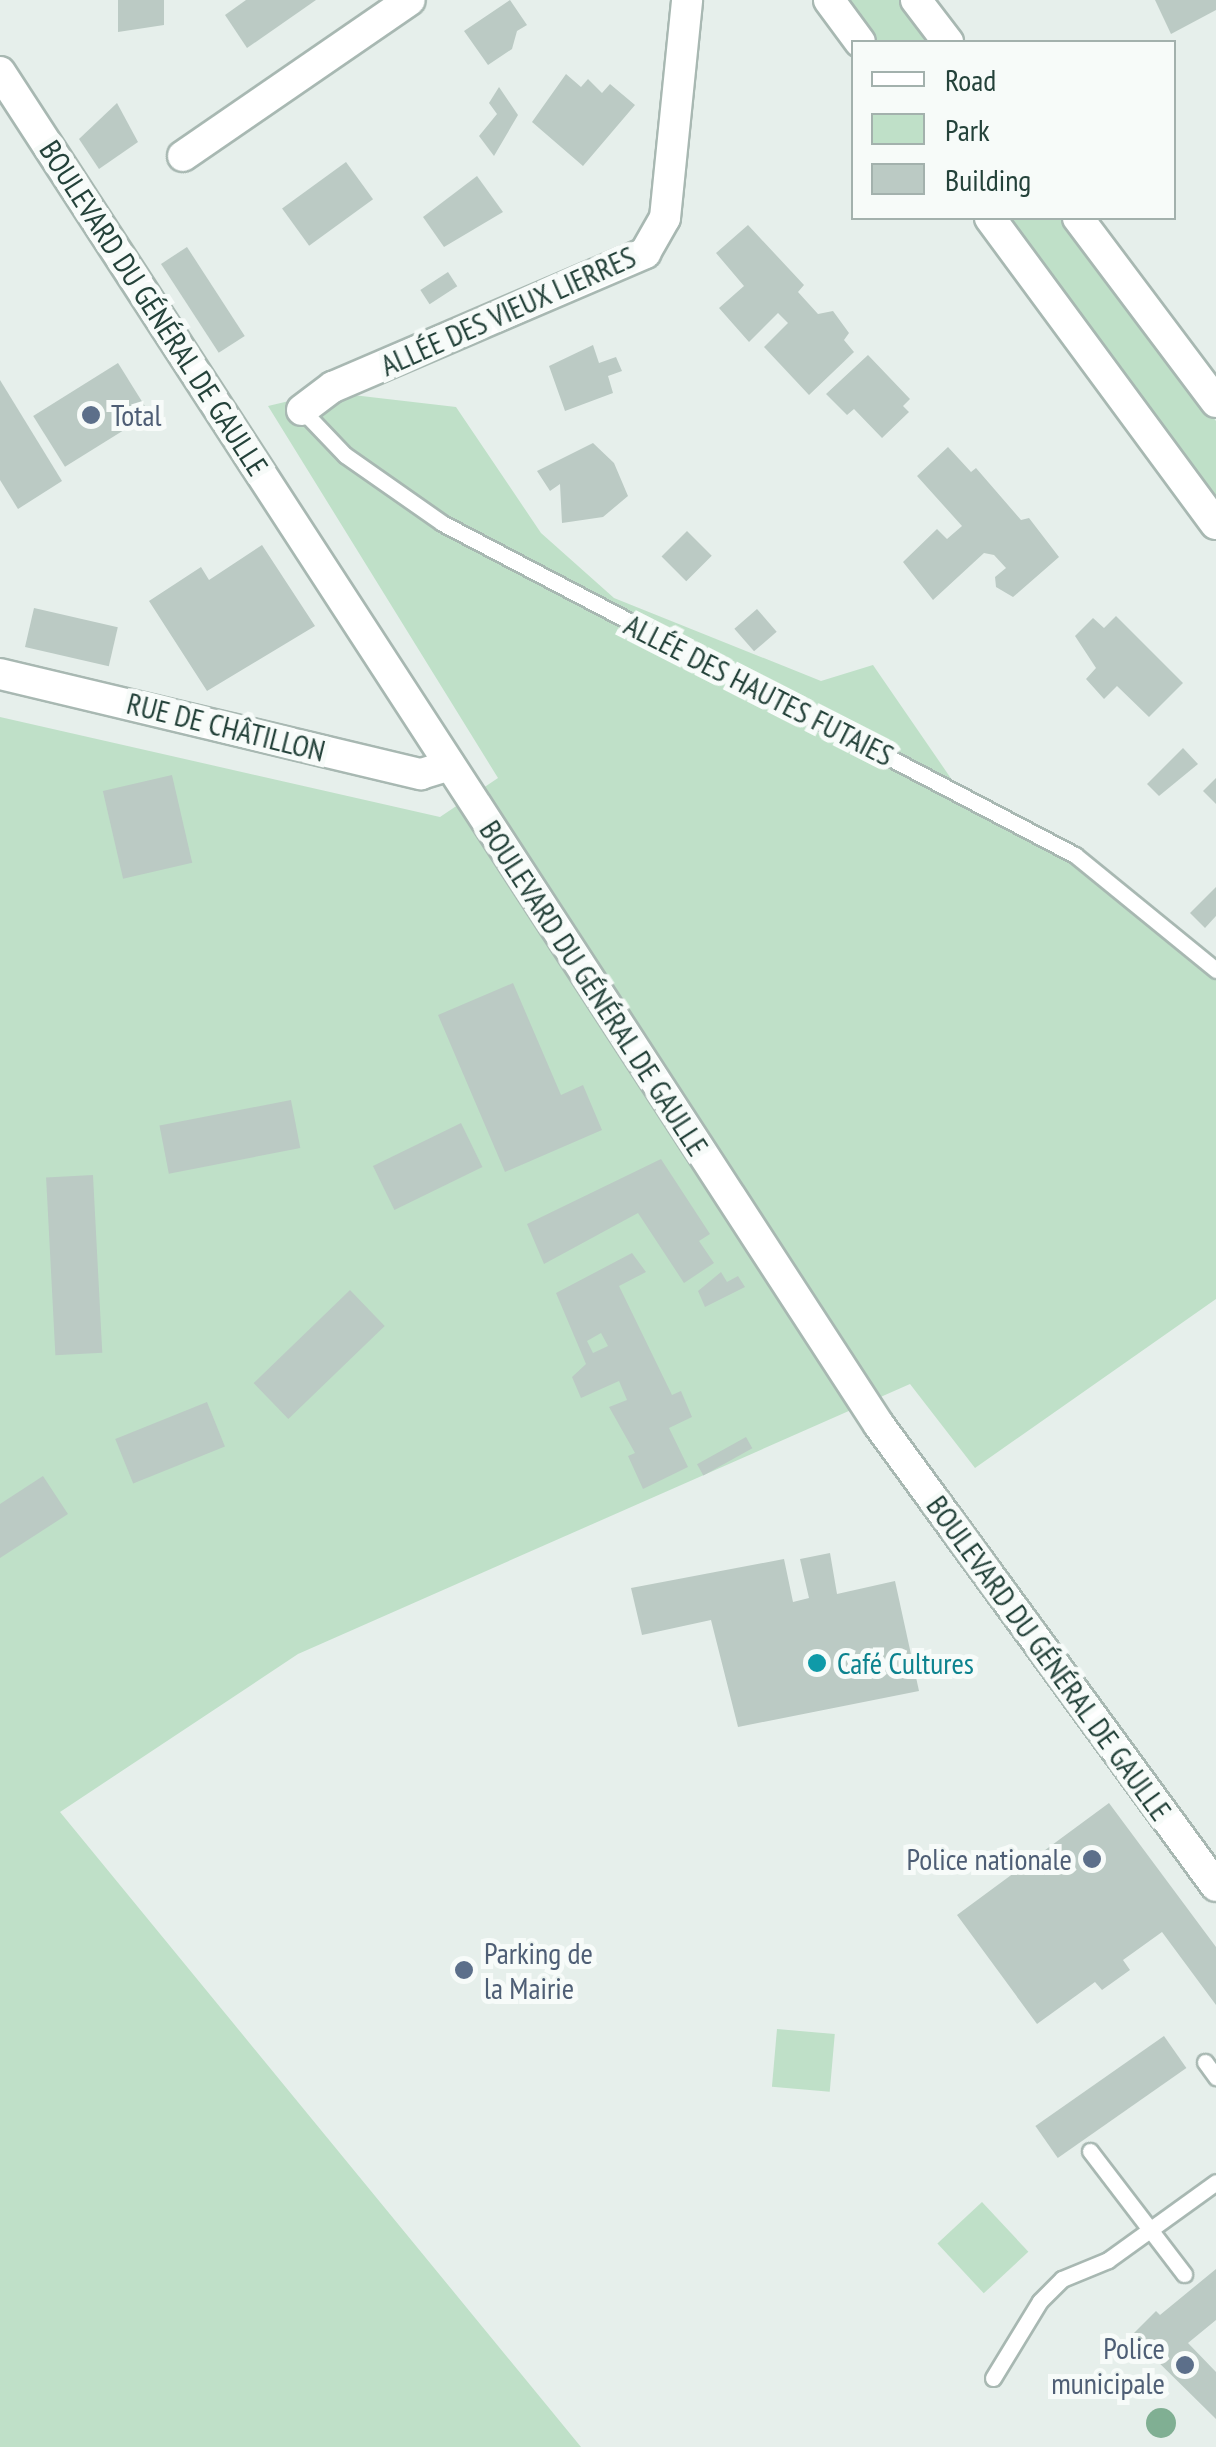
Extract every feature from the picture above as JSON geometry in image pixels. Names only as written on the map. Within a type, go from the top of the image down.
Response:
[{"type":"main road","points":[[183,156],[410,0]]},
{"type":"main road","name":"ALLÉE DES VIEUX LIERRES","points":[[302,410],[333,387],[644,253],[665,218],[687,0]]},
{"type":"main road","points":[[829,0],[859,40]]},
{"type":"main road","points":[[916,0],[946,40]]},
{"type":"main road","name":"BOULEVARD DU GÉNÉRAL DE GAULLE","points":[[0,72],[879,1425],[1216,1886]]},
{"type":"main road","points":[[991,220],[1216,524]]},
{"type":"main road","points":[[1080,220],[1216,402]]},
{"type":"main road","name":"RUE DE CHÂTILLON","points":[[0,674],[421,774],[450,765]]},
{"type":"lane","name":"ALLÉE DES HAUTES FUTAIES","points":[[302,410],[345,455],[442,523],[1075,855],[1216,970]]},
{"type":"lane","points":[[1205,2062],[1216,2078]]},
{"type":"lane","points":[[1090,2151],[1184,2274]]},
{"type":"lane","points":[[992,2378],[1040,2301],[1062,2279],[1108,2260],[1148,2227],[1216,2182]]},
{"type":"green space","points":[[842,0],[903,0],[933,40],[872,40]]},
{"type":"green space","points":[[1003,220],[1066,220],[1216,421],[1216,507]]},
{"type":"green space","points":[[327,392],[456,407],[541,533],[614,598],[821,681],[873,665],[961,793],[1075,855],[1216,970],[1216,1299],[975,1468],[910,1384],[298,1654],[60,1812],[581,2447],[0,2447],[0,717],[440,817],[498,778],[268,406]]},
{"type":"green space","points":[[777,2029],[835,2034],[830,2092],[772,2087]]},
{"type":"green space","points":[[982,2202],[1028,2252],[984,2293],[937,2244]]},
{"type":"building","points":[[118,0],[164,0],[164,25],[118,32]]},
{"type":"building","points":[[246,0],[316,0],[247,48],[225,15]]},
{"type":"building","points":[[510,0],[527,25],[517,31],[512,49],[488,65],[464,31]]},
{"type":"building","points":[[1155,0],[1216,0],[1216,10],[1171,34]]},
{"type":"building","points":[[566,74],[581,87],[588,79],[602,93],[610,84],[635,105],[583,166],[532,122]]},
{"type":"building","points":[[499,87],[518,115],[494,156],[479,136],[497,114],[489,103]]},
{"type":"building","points":[[117,103],[138,142],[99,169],[79,139]]},
{"type":"building","points":[[346,162],[373,199],[309,246],[282,208]]},
{"type":"building","points":[[477,176],[503,212],[444,247],[423,217]]},
{"type":"building","points":[[748,225],[804,285],[798,292],[818,314],[833,311],[849,333],[844,340],[854,352],[809,395],[764,347],[788,323],[778,313],[749,342],[719,308],[744,286],[716,253]]},
{"type":"building","points":[[187,247],[245,336],[219,353],[161,264]]},
{"type":"building","points":[[448,272],[457,286],[430,304],[420,290]]},
{"type":"building","points":[[593,345],[599,363],[616,357],[622,371],[608,376],[613,393],[565,411],[549,366]]},
{"type":"building","points":[[868,355],[910,399],[903,406],[909,412],[882,438],[854,409],[847,415],[826,394]]},
{"type":"building","name":"Total","points":[[118,363],[150,414],[65,467],[33,416]]},
{"type":"building","points":[[0,380],[62,481],[18,509],[0,480]]},
{"type":"building","points":[[593,443],[614,463],[628,496],[603,517],[562,523],[560,484],[550,491],[537,471]]},
{"type":"building","points":[[948,447],[971,472],[976,468],[1021,520],[1029,518],[1059,557],[1013,597],[996,587],[995,577],[1006,568],[994,555],[984,553],[933,600],[903,562],[937,529],[947,539],[962,526],[917,476]]},
{"type":"building","points":[[687,531],[712,556],[686,581],[662,556]]},
{"type":"building","points":[[262,545],[315,626],[207,691],[149,601],[201,567],[209,580]]},
{"type":"building","points":[[34,608],[118,627],[109,666],[25,647]]},
{"type":"building","points":[[757,609],[777,632],[754,651],[734,629]]},
{"type":"building","points":[[1116,616],[1183,683],[1149,717],[1117,686],[1104,699],[1086,679],[1096,668],[1075,636],[1093,618],[1104,628]]},
{"type":"building","points":[[1183,748],[1198,764],[1159,796],[1147,784]]},
{"type":"building","points":[[172,775],[192,863],[123,879],[103,791]]},
{"type":"building","points":[[1216,778],[1216,804],[1203,791]]},
{"type":"building","points":[[1216,887],[1216,916],[1205,928],[1190,913]]},
{"type":"building","points":[[513,983],[561,1095],[583,1085],[602,1130],[505,1172],[438,1015]]},
{"type":"building","points":[[291,1100],[300,1148],[169,1174],[159,1126]]},
{"type":"building","points":[[461,1123],[482,1167],[394,1210],[373,1166]]},
{"type":"building","points":[[661,1159],[710,1234],[699,1241],[714,1263],[684,1283],[638,1213],[544,1264],[527,1224]]},
{"type":"building","points":[[93,1175],[102,1353],[55,1355],[46,1177]]},
{"type":"building","points":[[632,1253],[646,1272],[619,1286],[672,1395],[681,1391],[692,1417],[669,1428],[688,1467],[643,1489],[628,1456],[635,1453],[609,1407],[627,1400],[619,1381],[581,1398],[572,1377],[586,1364],[556,1293]],"holes":[[[601,1333],[608,1346],[593,1353],[587,1341]]]},
{"type":"building","points":[[721,1272],[727,1282],[738,1276],[745,1287],[705,1307],[698,1291]]},
{"type":"building","points":[[350,1290],[385,1326],[288,1419],[254,1383]]},
{"type":"building","points":[[207,1402],[225,1447],[133,1484],[115,1439]]},
{"type":"building","points":[[746,1437],[752,1448],[703,1476],[697,1464]]},
{"type":"building","points":[[43,1476],[68,1514],[0,1558],[0,1504]]},
{"type":"building","name":"Café Cultures","points":[[830,1553],[837,1594],[895,1581],[919,1691],[738,1727],[711,1620],[642,1635],[631,1588],[784,1559],[793,1602],[809,1598],[800,1559]]},
{"type":"building","name":"Police nationale","points":[[1109,1803],[1216,1947],[1216,2005],[1162,1932],[1123,1960],[1130,1970],[1102,1990],[1095,1982],[1037,2024],[957,1915]]},
{"type":"building","points":[[1164,2036],[1186,2068],[1058,2158],[1035,2126]]},
{"type":"building","name":"Police municipale","points":[[1216,2269],[1216,2320],[1188,2343],[1216,2372],[1216,2419],[1144,2348],[1133,2358],[1121,2346],[1156,2311],[1160,2315]]},
{"type":"place","name":"Total","points":[[91,415]]},
{"type":"place","name":"Café Cultures","points":[[817,1663]]},
{"type":"place","name":"Police nationale","points":[[1092,1859]]},
{"type":"place","name":"Parking de la Mairie","points":[[464,1970]]},
{"type":"place","name":"Police municipale","points":[[1185,2365]]}]
